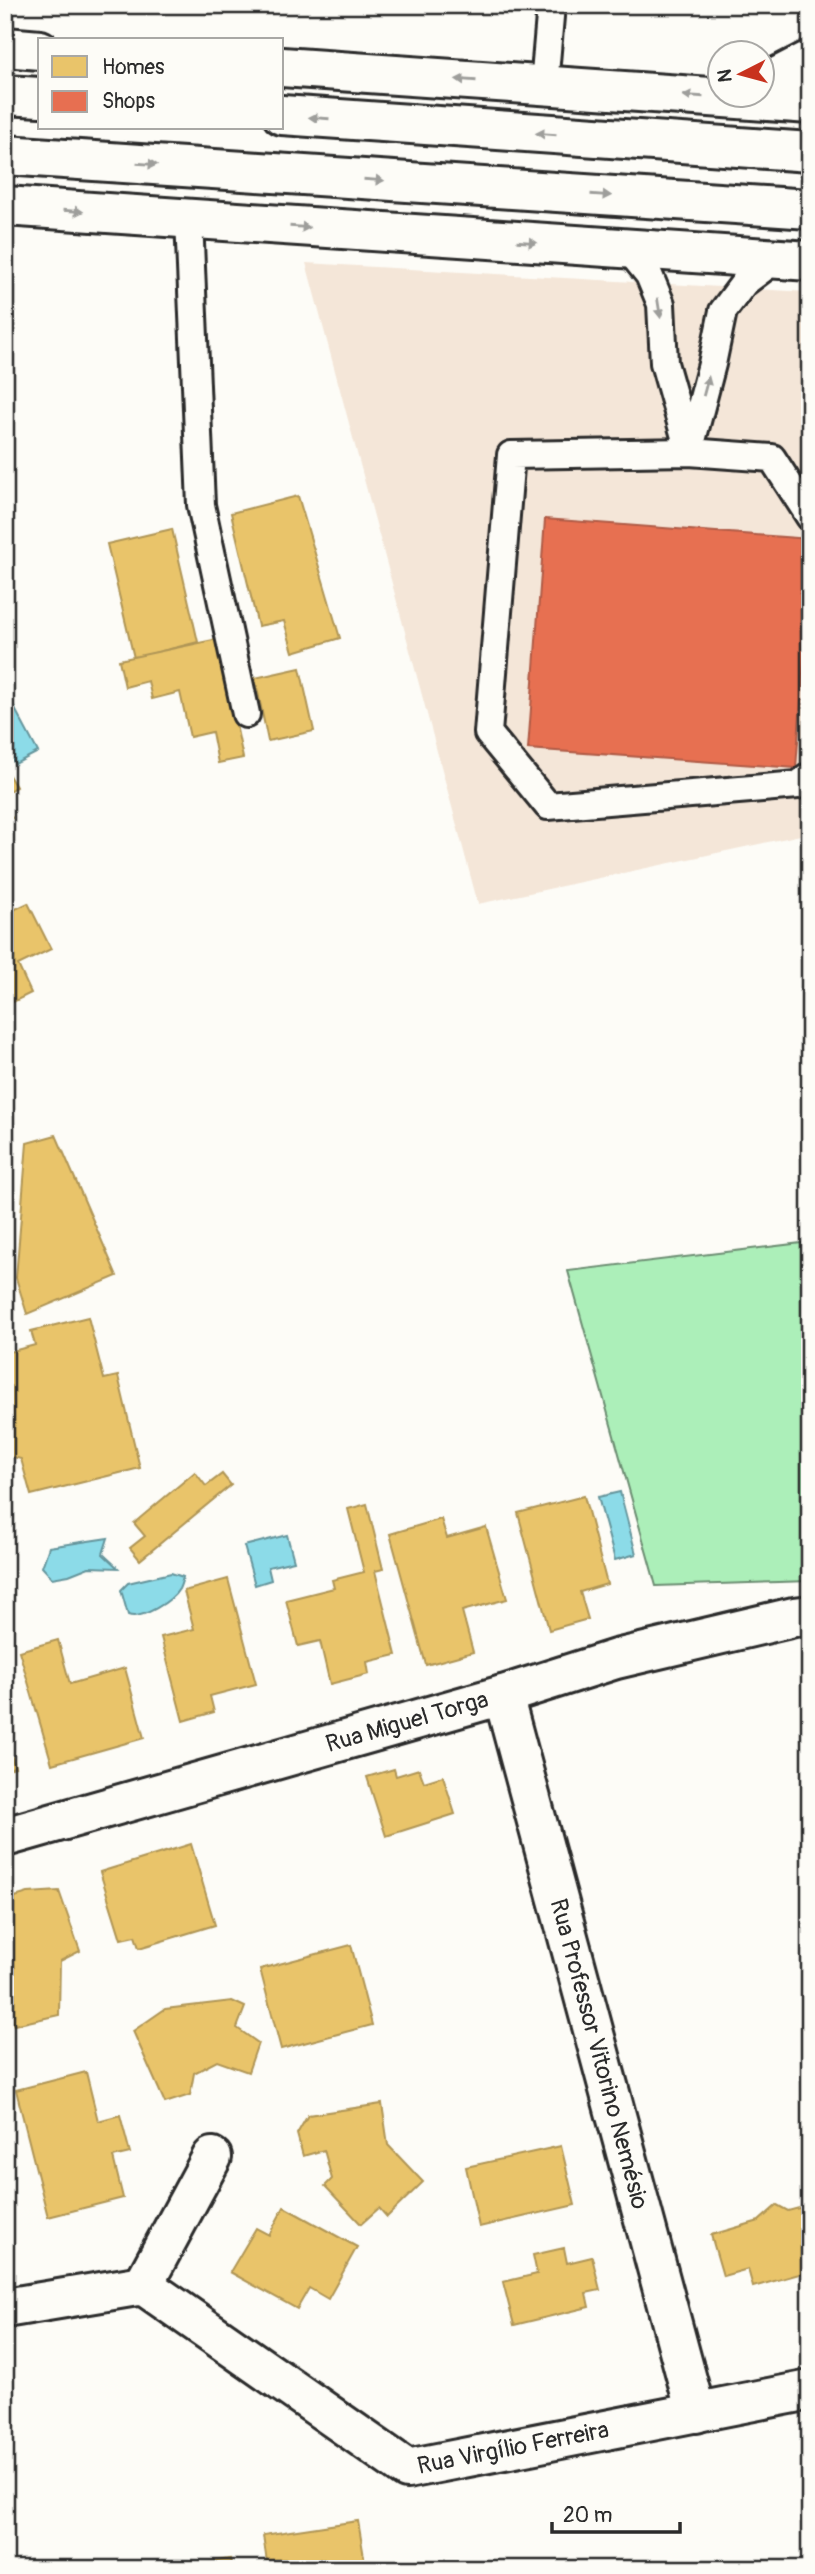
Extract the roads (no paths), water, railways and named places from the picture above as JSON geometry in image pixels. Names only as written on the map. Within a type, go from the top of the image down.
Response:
[{"type":"street","points":[[776,78],[810,60]]},
{"type":"street","points":[[284,67],[544,85],[706,91]]},
{"type":"street","points":[[5,94],[38,97]]},
{"type":"street","points":[[776,98],[810,104]]},
{"type":"street","points":[[284,115],[810,152]]},
{"type":"street","points":[[5,155],[810,209]]},
{"type":"street","points":[[5,206],[794,260]]},
{"type":"street","name":"Rua Miguel Torga","points":[[5,1837],[503,1695],[616,1659],[810,1615]]},
{"type":"street","name":"Rua Professor Vitorino Nemésio","points":[[503,1695],[696,2413]]},
{"type":"street","points":[[5,2308],[143,2286],[212,2157]]},
{"type":"street","name":"Rua Virgílio Ferreira","points":[[143,2286],[407,2469],[810,2390]]},
{"type":"lane","points":[[544,85],[551,5]]},
{"type":"lane","points":[[188,219],[201,505],[246,714]]},
{"type":"lane","points":[[628,249],[649,275],[660,304],[664,363],[689,452]]},
{"type":"lane","points":[[689,452],[723,311],[744,283],[794,260]]},
{"type":"lane","points":[[810,517],[772,458],[689,452],[511,455],[488,733],[548,806],[798,785],[810,776]]},
{"type":"water","points":[[7,694],[38,752],[15,764],[5,748]]},
{"type":"water","points":[[620,1492],[636,1554],[615,1560],[598,1497]]},
{"type":"water","points":[[287,1535],[294,1561],[268,1567],[271,1580],[255,1585],[244,1546]]},
{"type":"water","points":[[108,1538],[103,1554],[118,1568],[89,1567],[52,1578],[42,1567],[49,1547]]},
{"type":"water","points":[[171,1573],[183,1577],[175,1594],[148,1612],[128,1615],[121,1590],[128,1583]]}]
